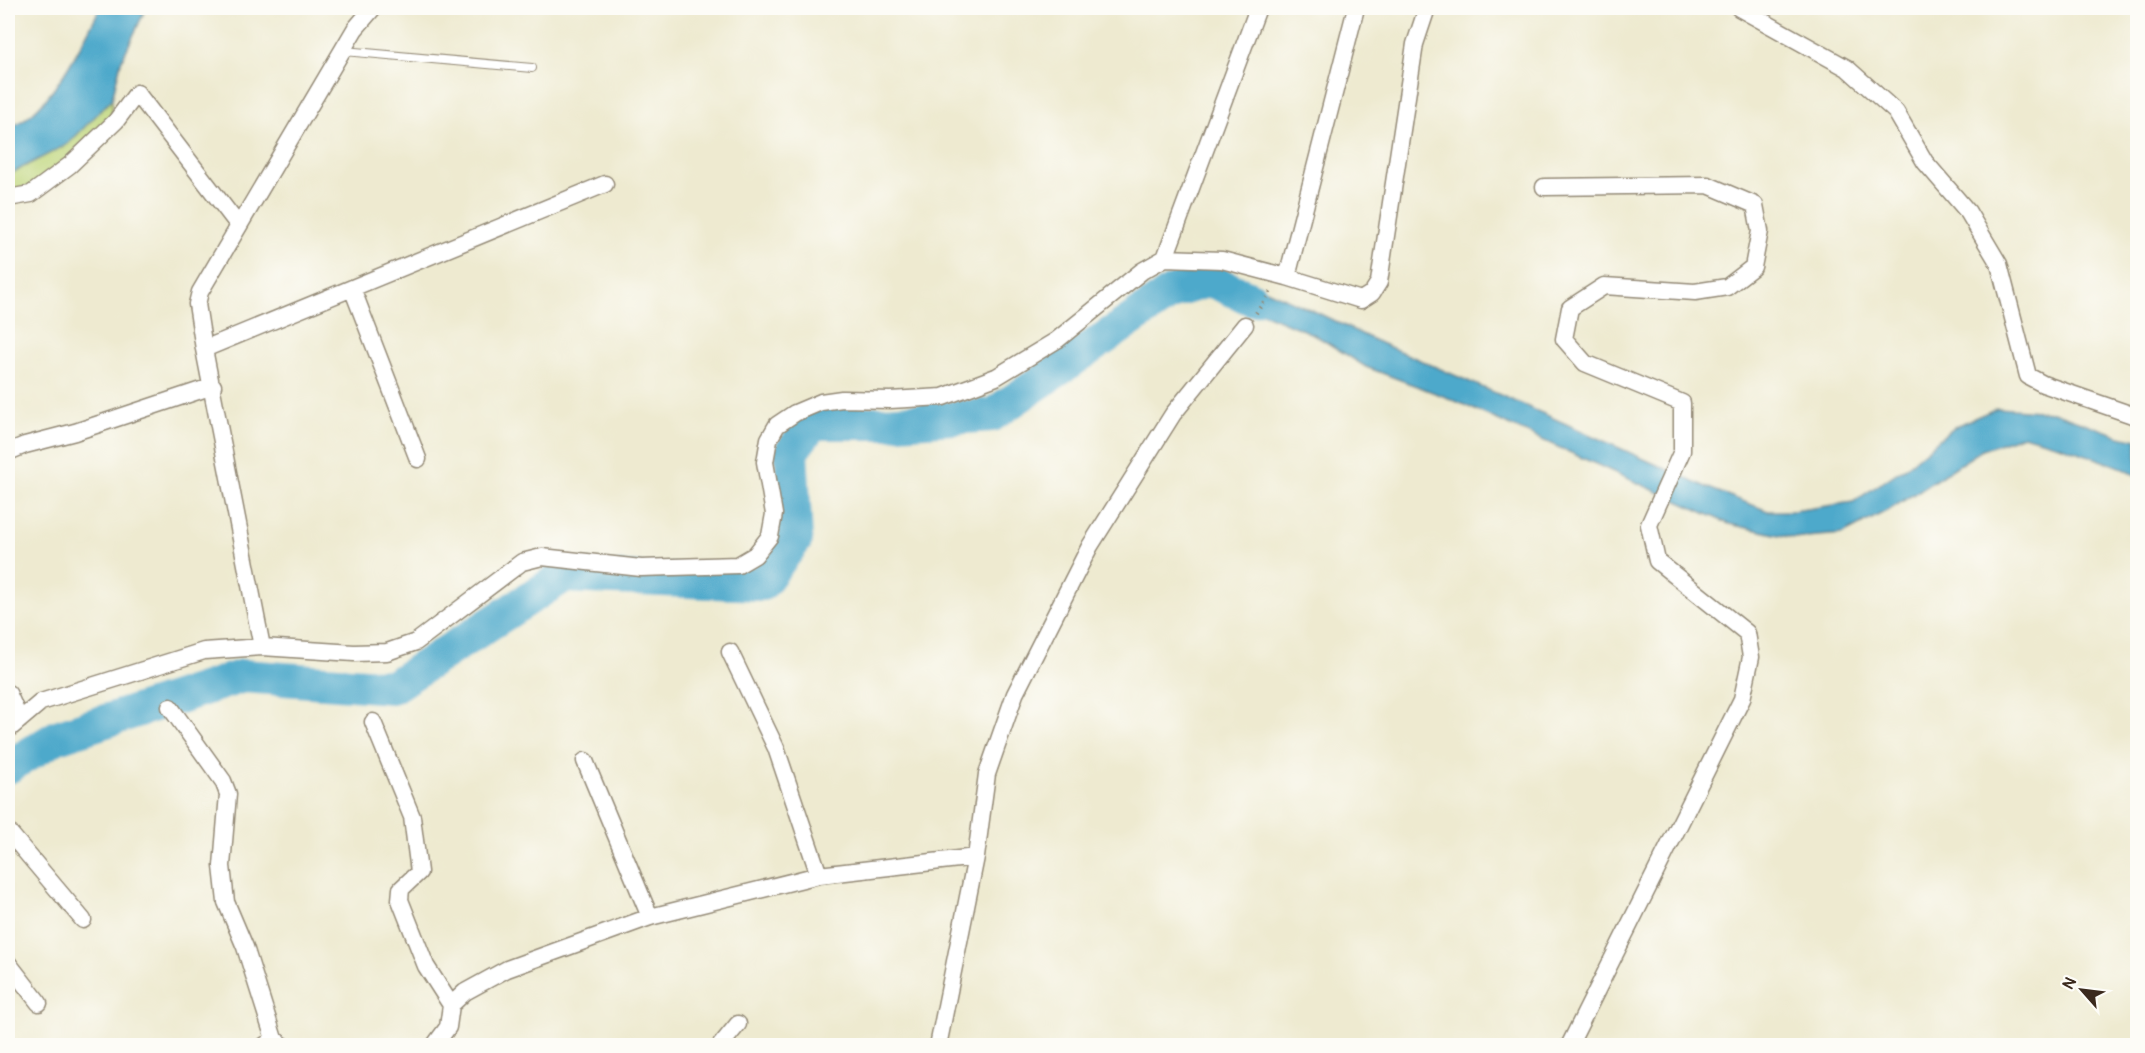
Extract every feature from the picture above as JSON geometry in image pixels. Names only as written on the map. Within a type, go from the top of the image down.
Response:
[{"type":"street","points":[[262,647],[197,304],[200,291],[355,29],[373,8]]},
{"type":"street","points":[[1165,258],[1258,8]]},
{"type":"street","points":[[1287,277],[1356,8]]},
{"type":"street","points":[[8,693],[14,724],[41,702],[204,651],[262,647],[354,653],[387,652],[416,642],[522,562],[542,557],[641,568],[738,565],[755,555],[770,536],[774,514],[765,462],[769,438],[777,425],[795,413],[821,402],[842,399],[890,400],[943,397],[996,377],[1057,340],[1142,271],[1165,258],[1222,260],[1361,300],[1371,293],[1379,282],[1415,44],[1426,8]]},
{"type":"street","points":[[1739,8],[1847,68],[1896,112],[1925,162],[1968,212],[1999,264],[2028,376],[2043,384],[2138,417]]},
{"type":"street","points":[[8,198],[31,194],[70,165],[116,121],[137,93],[239,226]]},
{"type":"street","points":[[204,349],[604,184]]},
{"type":"street","points":[[1544,188],[1708,185],[1755,205],[1760,231],[1753,267],[1727,287],[1695,292],[1604,286],[1570,308],[1564,339],[1585,363],[1682,403],[1682,451],[1649,525],[1657,561],[1747,633],[1751,657],[1742,699],[1569,1046]]},
{"type":"street","points":[[352,288],[418,459]]},
{"type":"street","points":[[938,1046],[976,857],[987,774],[1020,683],[1090,546],[1173,414],[1250,320]]},
{"type":"street","points":[[8,452],[213,386]]},
{"type":"street","points":[[730,652],[776,748],[819,875]]},
{"type":"street","points":[[170,707],[223,781],[228,794],[222,866],[226,902],[245,946],[274,1043]]},
{"type":"street","points":[[373,722],[412,817],[419,872],[401,889],[400,900],[426,966],[451,1005]]},
{"type":"street","points":[[585,761],[650,917]]},
{"type":"street","points":[[8,831],[83,920]]},
{"type":"street","points":[[434,1046],[448,1028],[451,1005],[465,992],[507,969],[650,917],[819,875],[976,857]]},
{"type":"street","points":[[8,963],[39,1003]]},
{"type":"street","points":[[720,1046],[738,1024]]},
{"type":"lane","points":[[344,51],[532,68]]},
{"type":"path","points":[[1250,320],[1274,288]]},
{"type":"green space","points":[[112,99],[112,117],[77,152],[32,186],[8,191],[8,175],[68,144]]},
{"type":"water","points":[[100,8],[146,8],[121,62],[112,99],[68,144],[8,175],[8,127],[22,121],[50,94],[74,58]]},
{"type":"water","points":[[1228,277],[1264,289],[1706,487],[1768,511],[1793,511],[1853,502],[1907,466],[1954,427],[1997,408],[2053,412],[2137,440],[2137,476],[2120,467],[2059,445],[2023,435],[1982,450],[1892,508],[1843,534],[1793,538],[1729,524],[1451,399],[1366,367],[1315,335],[1222,296],[1210,280]]},
{"type":"waterway","points":[[8,767],[57,737],[243,676],[392,687],[564,576],[762,584],[796,539],[791,452],[813,423],[885,423],[992,415],[1172,292],[1210,280],[1252,299]]}]
